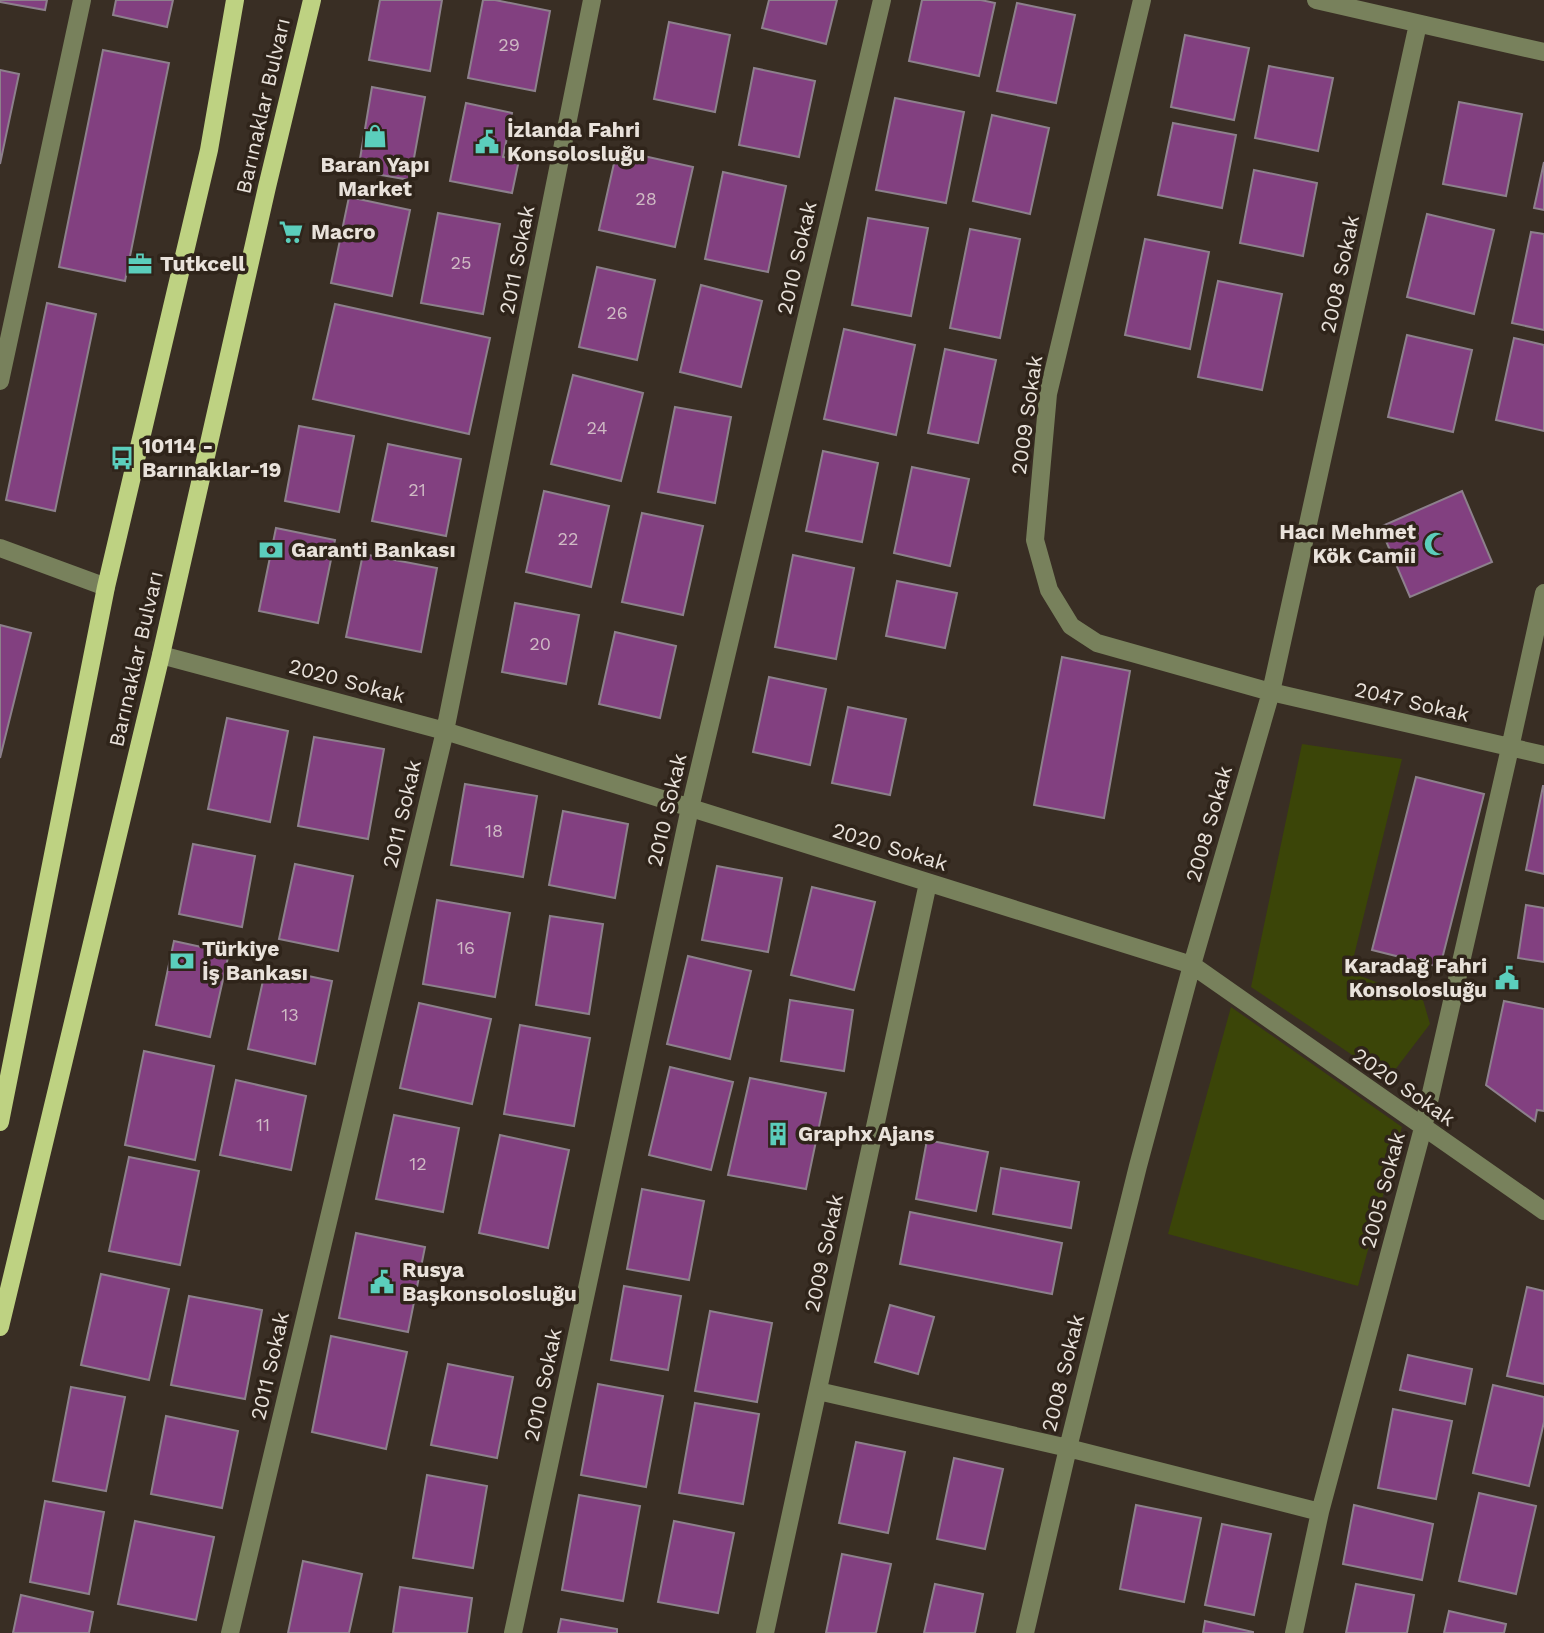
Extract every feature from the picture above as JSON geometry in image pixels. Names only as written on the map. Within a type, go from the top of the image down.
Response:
[{"type":"main road","name":"Barınaklar Bulvarı","points":[[0,1122],[106,587],[209,150],[235,0]]},
{"type":"main road","name":"Barınaklar Bulvarı","points":[[0,1327],[161,655],[312,0]]},
{"type":"street","points":[[0,381],[82,0]]},
{"type":"street","name":"2011 Sokak","points":[[230,1633],[445,731],[592,0]]},
{"type":"street","name":"2010 Sokak","points":[[513,1633],[690,808],[882,0]]},
{"type":"street","name":"2009 Sokak","points":[[1142,0],[1048,394],[1035,540],[1049,590],[1071,626],[1097,643],[1271,692]]},
{"type":"street","points":[[1316,0],[1544,52]]},
{"type":"street","name":"2008 Sokak","points":[[1025,1633],[1138,1166],[1192,965],[1271,692],[1418,24]]},
{"type":"street","points":[[0,548],[106,587]]},
{"type":"street","name":"2005 Sokak","points":[[1294,1633],[1320,1512],[1423,1128],[1544,593]]},
{"type":"street","name":"2020 Sokak","points":[[161,655],[445,731],[1192,965],[1544,1211]]},
{"type":"street","name":"2047 Sokak","points":[[1271,692],[1544,755]]},
{"type":"street","name":"2009 Sokak","points":[[765,1633],[928,883]]},
{"type":"street","points":[[818,1391],[1068,1448],[1320,1512]]},
{"type":"green space","points":[[1302,744],[1402,759],[1350,972],[1423,1000],[1430,1024],[1388,1079],[1251,987]]},
{"type":"green space","points":[[1231,1007],[1402,1127],[1358,1286],[1168,1234]]},
{"type":"building","points":[[0,0],[47,0],[45,10]]},
{"type":"building","points":[[116,0],[173,0],[167,27],[113,15]]},
{"type":"building","points":[[380,0],[442,0],[430,71],[369,60]]},
{"type":"building","points":[[483,0],[550,11],[535,91],[468,78]]},
{"type":"building","points":[[769,0],[837,0],[826,44],[762,28]]},
{"type":"building","points":[[922,0],[981,0],[995,3],[979,76],[909,61]]},
{"type":"building","points":[[1017,3],[1075,15],[1056,103],[997,91]]},
{"type":"building","points":[[669,22],[730,35],[715,112],[654,99]]},
{"type":"building","points":[[1185,35],[1249,48],[1234,120],[1171,107]]},
{"type":"building","points":[[103,50],[169,63],[125,281],[59,267]]},
{"type":"building","points":[[1269,66],[1333,78],[1318,151],[1255,138]]},
{"type":"building","points":[[754,68],[815,81],[799,157],[739,145]]},
{"type":"building","points":[[0,70],[19,74],[0,164]]},
{"type":"building","points":[[372,87],[425,97],[410,180],[358,171]]},
{"type":"building","points":[[895,98],[964,112],[946,203],[876,190]]},
{"type":"building","points":[[1459,102],[1522,114],[1506,196],[1443,184]]},
{"type":"building","points":[[466,103],[512,113],[503,157],[519,160],[512,193],[450,181]]},
{"type":"building","points":[[992,115],[1049,128],[1030,214],[973,201]]},
{"type":"building","points":[[1173,123],[1236,135],[1222,208],[1158,195]]},
{"type":"building","points":[[617,150],[693,167],[675,247],[599,230]]},
{"type":"building","points":[[1544,162],[1544,210],[1534,208]]},
{"type":"building","points":[[1254,170],[1317,183],[1303,256],[1240,243]]},
{"type":"building","points":[[723,172],[786,186],[768,272],[705,259]]},
{"type":"building","points":[[349,197],[410,210],[392,296],[331,283]]},
{"type":"building","points":[[438,213],[500,224],[483,314],[421,303]]},
{"type":"building","points":[[1427,214],[1494,230],[1474,314],[1407,297]]},
{"type":"building","points":[[868,218],[928,228],[911,316],[852,305]]},
{"type":"building","points":[[970,229],[1020,239],[1000,338],[950,328]]},
{"type":"building","points":[[1531,232],[1544,234],[1544,330],[1512,323]]},
{"type":"building","points":[[1145,239],[1209,252],[1190,349],[1125,335]]},
{"type":"building","points":[[597,267],[655,280],[637,360],[579,347]]},
{"type":"building","points":[[1218,281],[1282,294],[1262,390],[1198,377]]},
{"type":"building","points":[[701,285],[762,301],[741,387],[680,372]]},
{"type":"building","points":[[47,303],[96,314],[55,511],[6,500]]},
{"type":"building","points":[[335,304],[490,338],[469,434],[313,399]]},
{"type":"building","points":[[844,329],[915,345],[896,435],[824,419]]},
{"type":"building","points":[[1407,335],[1472,350],[1453,432],[1388,417]]},
{"type":"building","points":[[1514,338],[1544,345],[1544,431],[1496,420]]},
{"type":"building","points":[[945,349],[996,360],[978,443],[928,433]]},
{"type":"building","points":[[573,375],[643,393],[621,481],[551,464]]},
{"type":"building","points":[[675,407],[731,417],[715,503],[658,492]]},
{"type":"building","points":[[299,426],[354,436],[339,512],[285,501]]},
{"type":"building","points":[[388,444],[461,459],[446,536],[372,521]]},
{"type":"building","points":[[823,451],[878,463],[862,542],[806,531]]},
{"type":"building","points":[[912,467],[969,479],[950,566],[894,553]]},
{"type":"building","points":[[544,491],[609,506],[591,587],[526,572]]},
{"type":"building","name":"Hacı Mehmet Kök Camii","points":[[1462,491],[1492,562],[1410,597],[1380,527]]},
{"type":"building","points":[[642,513],[703,526],[683,615],[622,602]]},
{"type":"building","points":[[276,528],[335,540],[318,623],[259,611]]},
{"type":"building","points":[[363,554],[437,568],[421,652],[346,637]]},
{"type":"building","points":[[793,555],[854,568],[836,659],[775,647]]},
{"type":"building","points":[[897,581],[957,593],[945,648],[886,636]]},
{"type":"building","points":[[515,603],[579,615],[566,684],[502,672]]},
{"type":"building","points":[[0,625],[31,633],[0,758]]},
{"type":"building","points":[[615,632],[676,646],[660,718],[599,704]]},
{"type":"building","points":[[1062,657],[1130,671],[1104,818],[1034,805]]},
{"type":"building","points":[[769,677],[826,689],[810,765],[753,752]]},
{"type":"building","points":[[848,707],[906,719],[890,795],[832,783]]},
{"type":"building","points":[[227,718],[288,731],[270,822],[208,809]]},
{"type":"building","points":[[314,737],[384,749],[368,839],[298,826]]},
{"type":"building","points":[[1416,777],[1484,794],[1440,967],[1372,950]]},
{"type":"building","points":[[465,784],[537,796],[523,877],[451,865]]},
{"type":"building","points":[[1544,786],[1544,874],[1526,870]]},
{"type":"building","points":[[563,811],[628,824],[615,898],[549,885]]},
{"type":"building","points":[[193,844],[255,856],[242,927],[179,914]]},
{"type":"building","points":[[295,864],[353,876],[338,951],[279,939]]},
{"type":"building","points":[[717,866],[782,878],[768,952],[702,940]]},
{"type":"building","points":[[812,887],[875,902],[854,990],[791,975]]},
{"type":"building","points":[[437,900],[510,913],[495,997],[423,984]]},
{"type":"building","points":[[1526,905],[1544,908],[1544,962],[1518,958]]},
{"type":"building","points":[[550,916],[603,924],[589,1014],[536,1005]]},
{"type":"building","points":[[174,941],[229,953],[210,1037],[156,1025]]},
{"type":"building","points":[[688,956],[751,971],[730,1059],[667,1044]]},
{"type":"building","points":[[266,967],[332,981],[315,1064],[248,1049]]},
{"type":"building","points":[[790,1000],[853,1010],[844,1071],[781,1061]]},
{"type":"building","points":[[1504,1001],[1544,1009],[1544,1111],[1537,1110],[1535,1121],[1486,1085]]},
{"type":"building","points":[[419,1003],[491,1019],[472,1104],[400,1088]]},
{"type":"building","points":[[520,1025],[590,1038],[574,1126],[504,1114]]},
{"type":"building","points":[[144,1051],[214,1066],[195,1160],[125,1145]]},
{"type":"building","points":[[670,1067],[733,1082],[711,1170],[649,1155]]},
{"type":"building","name":"Graphx Ajans","points":[[750,1078],[826,1093],[806,1189],[728,1175]]},
{"type":"building","points":[[236,1080],[306,1096],[291,1170],[220,1155]]},
{"type":"building","points":[[394,1115],[459,1128],[443,1212],[376,1199]]},
{"type":"building","points":[[500,1135],[569,1150],[548,1248],[479,1233]]},
{"type":"building","points":[[927,1140],[988,1152],[976,1211],[916,1199]]},
{"type":"building","points":[[129,1157],[199,1171],[180,1265],[109,1251]]},
{"type":"building","points":[[1001,1168],[1079,1182],[1071,1228],[993,1214]]},
{"type":"building","points":[[642,1189],[704,1201],[689,1280],[627,1269]]},
{"type":"building","points":[[910,1212],[1062,1243],[1052,1294],[900,1264]]},
{"type":"building","name":"Rusya Başkonsolosluğu","points":[[356,1233],[425,1247],[408,1332],[339,1318]]},
{"type":"building","points":[[101,1274],[169,1289],[149,1380],[81,1365]]},
{"type":"building","points":[[624,1286],[681,1296],[668,1370],[611,1360]]},
{"type":"building","points":[[1527,1287],[1544,1291],[1544,1384],[1507,1376]]},
{"type":"building","points":[[189,1296],[262,1310],[245,1399],[171,1385]]},
{"type":"building","points":[[890,1305],[934,1317],[918,1374],[875,1362]]},
{"type":"building","points":[[710,1311],[772,1323],[757,1402],[695,1391]]},
{"type":"building","points":[[331,1336],[407,1352],[386,1449],[312,1432]]},
{"type":"building","points":[[1408,1355],[1472,1369],[1465,1404],[1400,1390]]},
{"type":"building","points":[[448,1364],[513,1377],[497,1458],[431,1445]]},
{"type":"building","points":[[598,1384],[663,1396],[646,1487],[581,1475]]},
{"type":"building","points":[[1493,1385],[1544,1397],[1544,1422],[1529,1486],[1473,1473]]},
{"type":"building","points":[[71,1387],[125,1397],[106,1491],[53,1481]]},
{"type":"building","points":[[695,1403],[759,1414],[743,1504],[679,1493]]},
{"type":"building","points":[[1393,1409],[1452,1421],[1436,1499],[1378,1488]]},
{"type":"building","points":[[166,1416],[238,1431],[222,1508],[151,1494]]},
{"type":"building","points":[[856,1442],[905,1452],[888,1533],[839,1523]]},
{"type":"building","points":[[954,1458],[1003,1469],[985,1549],[937,1539]]},
{"type":"building","points":[[427,1475],[487,1486],[473,1568],[413,1558]]},
{"type":"building","points":[[1479,1493],[1536,1506],[1516,1594],[1459,1581]]},
{"type":"building","points":[[579,1495],[640,1506],[623,1601],[562,1590]]},
{"type":"building","points":[[45,1501],[104,1512],[89,1594],[30,1582]]},
{"type":"building","points":[[1136,1505],[1201,1518],[1184,1602],[1120,1589]]},
{"type":"building","points":[[1354,1505],[1433,1524],[1422,1580],[1343,1564]]},
{"type":"building","points":[[135,1521],[214,1537],[196,1620],[118,1604]]},
{"type":"building","points":[[674,1521],[734,1533],[718,1613],[658,1602]]},
{"type":"building","points":[[1222,1524],[1271,1534],[1254,1615],[1205,1605]]},
{"type":"building","points":[[842,1554],[891,1564],[876,1633],[826,1633]]},
{"type":"building","points":[[303,1561],[362,1574],[349,1633],[288,1633]]},
{"type":"building","points":[[935,1584],[983,1594],[975,1633],[924,1633]]},
{"type":"building","points":[[1356,1584],[1414,1595],[1407,1633],[1346,1633]]},
{"type":"building","points":[[400,1587],[472,1598],[467,1633],[393,1633]]},
{"type":"building","points":[[21,1595],[93,1612],[89,1633],[13,1633]]},
{"type":"building","points":[[1449,1611],[1506,1624],[1504,1633],[1444,1633]]},
{"type":"building","points":[[561,1619],[617,1629],[617,1633],[558,1633]]},
{"type":"building","points":[[1205,1621],[1253,1632],[1253,1633],[1203,1633]]},
{"type":"place","name":"Baran Yapı Market","points":[[375,136]]},
{"type":"place","name":"İzlanda Fahri Konsolosluğu","points":[[487,142]]},
{"type":"place","name":"Macro","points":[[291,232]]},
{"type":"place","name":"Tutkcell","points":[[140,264]]},
{"type":"place","name":"10114 - Barınaklar-19","points":[[122,458]]},
{"type":"place","name":"Hacı Mehmet Kök Camii","points":[[1436,544]]},
{"type":"place","name":"Garanti Bankası","points":[[271,550]]},
{"type":"place","name":"Türkiye İş Bankası","points":[[182,961]]},
{"type":"place","name":"Karadağ Fahri Konsolosluğu","points":[[1507,978]]},
{"type":"place","name":"Graphx Ajans","points":[[778,1134]]},
{"type":"place","name":"Rusya Başkonsolosluğu","points":[[382,1282]]}]
